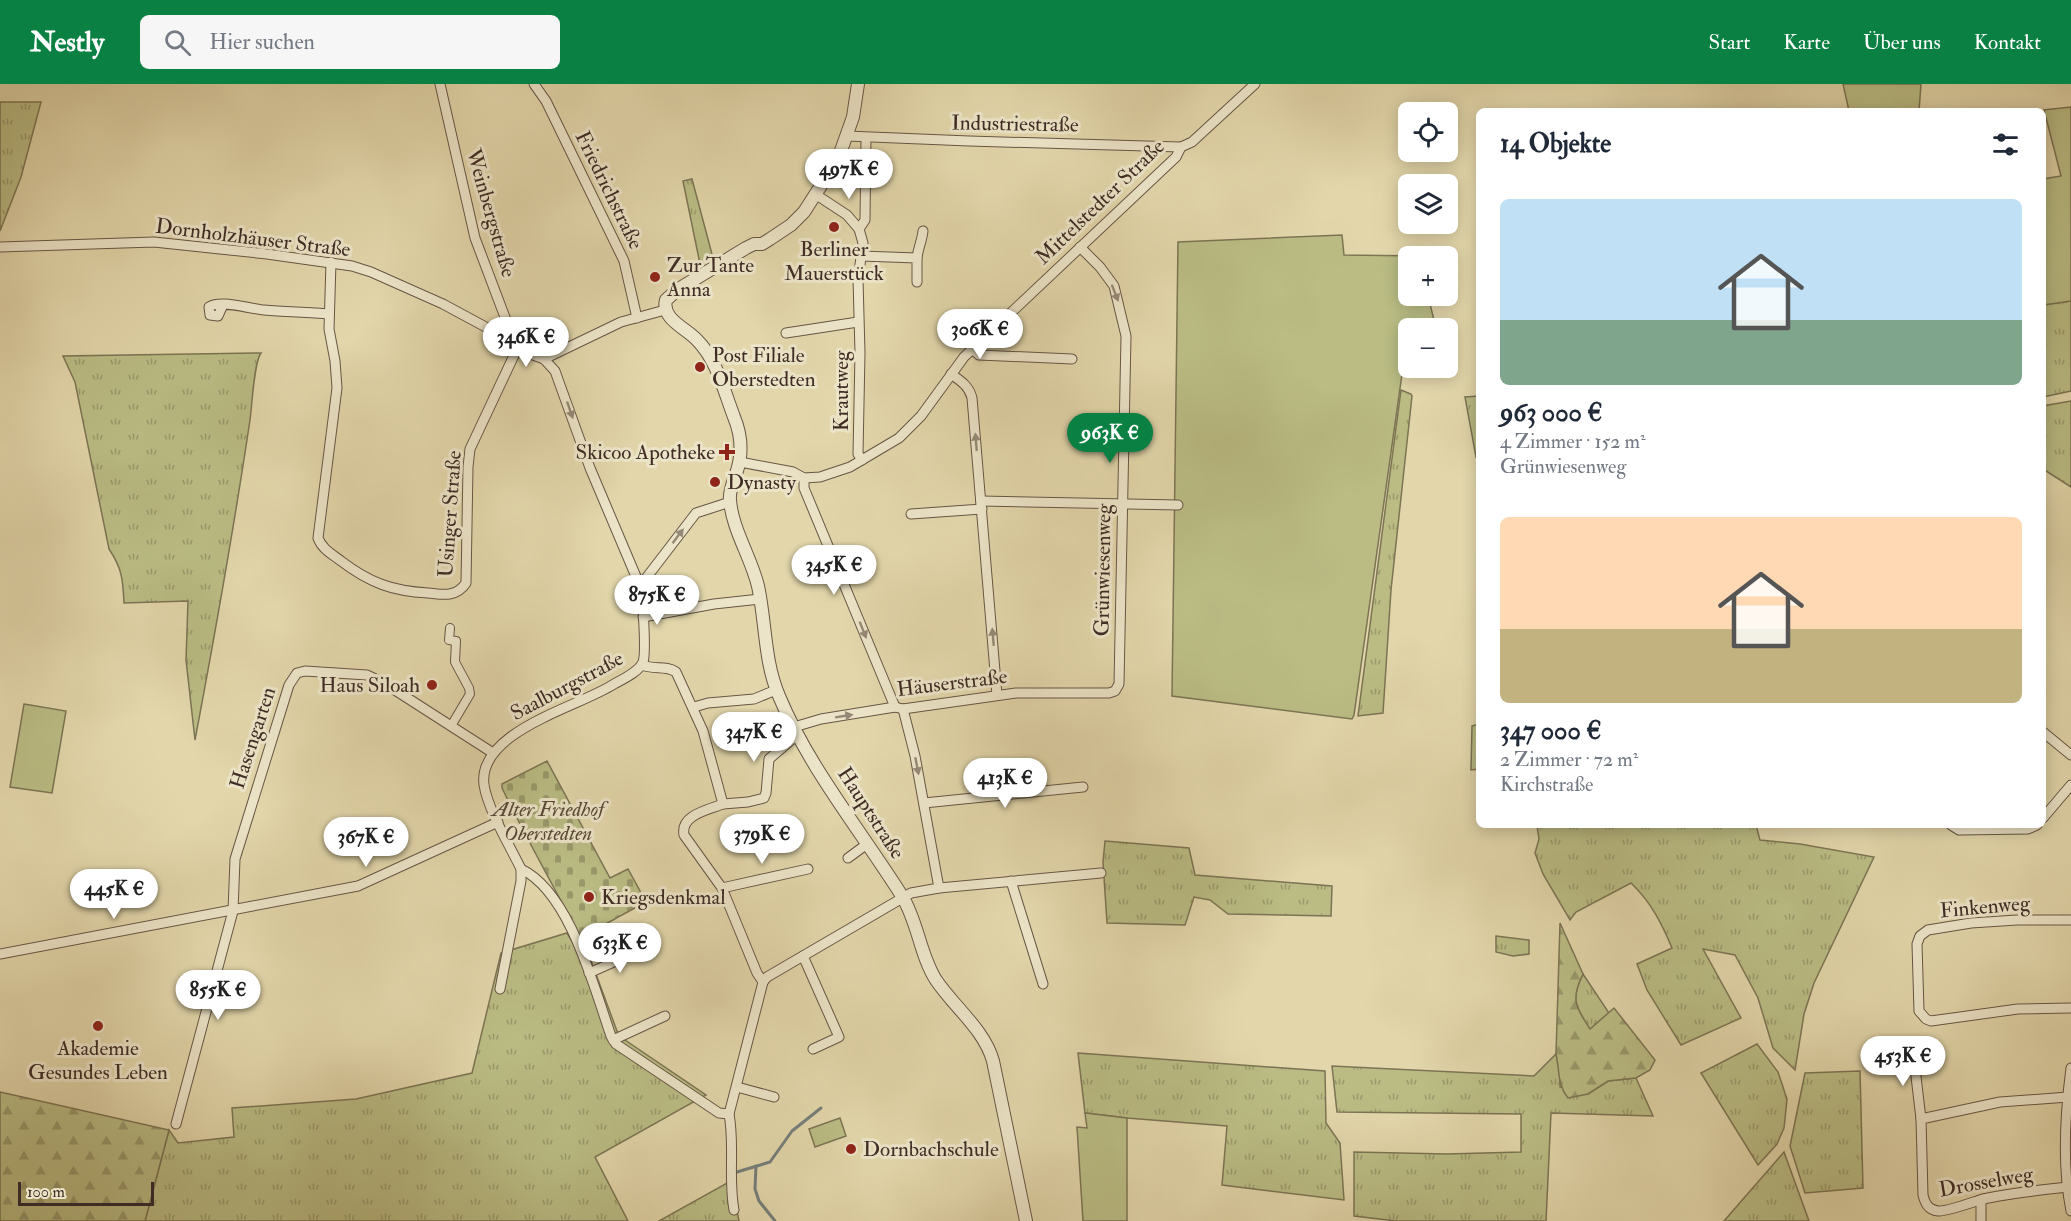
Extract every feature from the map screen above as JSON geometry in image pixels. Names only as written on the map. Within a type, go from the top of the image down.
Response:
[{"type":"street","name":"Weinbergstraße","points":[[440,84],[475,238],[517,349]]},
{"type":"street","name":"Friedrichstraße","points":[[534,84],[546,101],[624,261],[637,318]]},
{"type":"street","points":[[517,349],[544,359],[621,322],[665,310],[666,300],[677,290],[754,244],[762,244],[791,225],[804,212],[838,159],[853,117],[858,84]]},
{"type":"street","name":"Mittelstedter Straße","points":[[740,462],[793,472],[804,478],[829,475],[862,460],[906,432],[972,349],[1176,157],[1181,147],[1192,142],[1255,84]]},
{"type":"street","name":"Industriestraße","points":[[847,136],[1181,147]]},
{"type":"street","name":"Krautweg","points":[[862,460],[858,454],[860,393],[858,279],[863,243],[859,230],[865,220],[866,138]]},
{"type":"street","points":[[815,194],[847,215],[859,230]]},
{"type":"street","points":[[917,282],[918,249],[922,243],[923,231]]},
{"type":"street","name":"Dornholzhäuser Straße","points":[[0,247],[154,242],[331,262],[371,272],[443,304],[493,331],[517,349]]},
{"type":"street","name":"Grünwiesenweg","points":[[1080,247],[1100,267],[1114,286],[1126,336],[1119,684],[1115,691]]},
{"type":"street","points":[[861,256],[917,258]]},
{"type":"street","name":"Usinger Straße","points":[[331,262],[330,338],[337,388],[318,538],[323,548],[357,573],[380,585],[394,589],[450,594],[458,592],[466,583],[470,449],[517,349]]},
{"type":"street","points":[[223,305],[329,314]]},
{"type":"street","name":"Hauptstraße","points":[[665,310],[672,320],[699,341],[712,361],[738,426],[741,445],[740,462],[731,488],[732,516],[752,566],[760,599],[770,669],[776,690],[796,730],[832,791],[903,898],[935,977],[991,1052],[1026,1221]]},
{"type":"street","name":"Krautweg","points":[[786,333],[858,322]]},
{"type":"street","points":[[972,349],[979,355],[1072,359]]},
{"type":"street","name":"Saalburgstraße","points":[[493,753],[518,731],[604,691],[642,665],[644,653],[640,586],[590,468],[555,371],[544,359]]},
{"type":"street","points":[[951,374],[965,385],[972,398],[998,695]]},
{"type":"street","points":[[804,478],[804,488],[899,708],[924,803],[939,888]]},
{"type":"street","points":[[640,586],[690,520],[700,511],[730,502]]},
{"type":"street","points":[[911,514],[981,505],[1178,505]]},
{"type":"street","points":[[643,617],[714,604],[760,599]]},
{"type":"street","points":[[450,628],[449,640],[456,641],[455,662],[470,691],[451,726]]},
{"type":"street","points":[[642,665],[656,669],[669,668],[676,672],[694,707],[709,747],[723,804]]},
{"type":"street","name":"Hasengarten","points":[[233,911],[235,859],[288,685],[297,673],[305,671],[367,675],[384,683],[493,753]]},
{"type":"street","points":[[694,707],[708,703],[754,699],[776,690]]},
{"type":"street","name":"Häuserstraße","points":[[796,730],[821,719],[998,695],[1115,691]]},
{"type":"street","points":[[763,982],[757,973],[722,888],[684,835],[683,827],[686,820],[723,804],[764,798],[769,759],[796,730]]},
{"type":"street","points":[[2046,734],[2071,755]]},
{"type":"street","points":[[493,753],[486,769],[484,783],[498,822],[521,869],[521,881],[500,989]]},
{"type":"street","points":[[2046,815],[2071,785]]},
{"type":"street","points":[[924,803],[1083,787]]},
{"type":"street","points":[[0,954],[358,886],[498,822]]},
{"type":"street","points":[[1956,828],[1959,830],[2028,830],[2032,828]]},
{"type":"street","points":[[848,858],[867,844]]},
{"type":"street","points":[[521,869],[554,896],[577,942],[613,1040],[619,1047],[719,1113],[729,1114]]},
{"type":"street","points":[[722,888],[808,869]]},
{"type":"street","points":[[734,1210],[731,1180],[732,1127],[729,1114],[763,982],[767,977],[916,892],[1101,873]]},
{"type":"street","points":[[1011,881],[1043,984]]},
{"type":"street","points":[[176,1124],[233,911]]},
{"type":"street","name":"Finkenweg","points":[[2071,920],[1971,923],[1928,930],[1920,936],[1917,944],[1919,1007],[1926,1019],[1939,1020],[2018,1009],[2071,1008]]},
{"type":"street","points":[[589,973],[641,950]]},
{"type":"street","points":[[802,956],[840,1037],[813,1049]]},
{"type":"street","points":[[613,1040],[665,1016]]},
{"type":"street","name":"Drosselweg","points":[[1913,1051],[1921,1119],[1923,1195],[1929,1207],[1938,1211],[2016,1192],[2068,1187]]},
{"type":"street","points":[[2071,1068],[2068,1097],[2068,1187],[2071,1211]]},
{"type":"street","points":[[737,1087],[774,1097]]},
{"type":"street","points":[[1921,1119],[2000,1102],[2068,1097]]},
{"type":"street","points":[[1981,1200],[1981,1221]]},
{"type":"green space","points":[[1843,84],[1921,84],[1919,108],[1848,108]]},
{"type":"green space","points":[[0,102],[41,102],[21,177],[0,231]]},
{"type":"green space","points":[[2071,107],[2071,301],[2046,305],[2046,178],[2061,176],[2046,110]]},
{"type":"green space","points":[[692,179],[713,258],[700,264],[683,181]]},
{"type":"green space","points":[[1342,235],[1344,255],[1398,256],[1398,306],[1430,306],[1434,318],[1398,318],[1398,378],[1401,378],[1352,719],[1172,696],[1178,242]]},
{"type":"green space","points":[[2071,301],[2071,391],[2046,396],[2046,305]]},
{"type":"green space","points":[[261,353],[255,374],[237,500],[195,740],[186,660],[188,601],[124,603],[121,574],[109,549],[75,382],[63,356]]},
{"type":"green space","points":[[1401,390],[1412,396],[1391,590],[1383,713],[1358,716]]},
{"type":"green space","points":[[1476,396],[1476,457],[1465,397]]},
{"type":"green space","points":[[2071,401],[2071,487],[2046,471],[2046,405]]},
{"type":"green space","points":[[24,704],[66,711],[52,793],[10,787]]},
{"type":"green space","points":[[1476,725],[1476,769],[1471,770],[1472,726]]},
{"type":"green space","name":"Alter Friedhof Oberstedten","points":[[547,761],[610,878],[628,869],[646,902],[580,938],[502,788],[502,784]]},
{"type":"green space","points":[[1537,828],[1757,828],[1760,840],[1800,844],[1874,857],[1814,983],[1804,1014],[1795,1070],[1773,1048],[1758,998],[1735,955],[1703,949],[1741,1018],[1681,1045],[1647,990],[1637,964],[1672,948],[1650,906],[1631,883],[1576,912],[1570,920],[1543,874],[1535,853],[1539,839]]},
{"type":"green space","points":[[1105,841],[1189,848],[1195,875],[1332,886],[1331,916],[1228,914],[1210,900],[1194,897],[1185,925],[1107,923],[1103,862]]},
{"type":"green space","points":[[1560,923],[1583,974],[1577,990],[1576,1003],[1590,1029],[1614,1008],[1655,1060],[1650,1070],[1636,1078],[1608,1081],[1588,1094],[1568,1098],[1560,1083],[1556,1054]]},
{"type":"green space","points":[[567,933],[573,943],[583,939],[617,1031],[625,1040],[706,1095],[595,1157],[628,1221],[145,1221],[169,1130],[178,1143],[234,1137],[232,1108],[356,1099],[472,1073],[501,953]]},
{"type":"green space","points":[[1496,936],[1529,940],[1529,954],[1513,956],[1496,952]]},
{"type":"green space","points":[[1583,974],[1609,1013],[1590,1030],[1576,1003],[1577,990]]},
{"type":"green space","points":[[1757,1044],[1778,1072],[1787,1099],[1784,1128],[1777,1144],[1758,1165],[1701,1073]]},
{"type":"green space","points":[[1078,1053],[1325,1071],[1326,1123],[1340,1143],[1344,1200],[1222,1185],[1227,1126],[1085,1113]]},
{"type":"green space","points":[[1556,1054],[1560,1072],[1560,1087],[1588,1094],[1608,1081],[1636,1078],[1653,1116],[1551,1113],[1546,1221],[1396,1221],[1354,1216],[1354,1152],[1447,1154],[1521,1152],[1521,1114],[1337,1112],[1332,1066],[1534,1076]]},
{"type":"green space","points":[[1860,1071],[1863,1188],[1805,1193],[1790,1146],[1805,1073]]},
{"type":"green space","points":[[0,1092],[169,1130],[145,1221],[0,1221]]},
{"type":"green space","points":[[1085,1113],[1127,1118],[1127,1221],[1083,1221],[1077,1127],[1087,1128]]},
{"type":"green space","points":[[840,1118],[846,1136],[815,1147],[809,1129]]},
{"type":"green space","points":[[1784,1152],[1809,1221],[1724,1221]]},
{"type":"green space","points":[[736,1178],[734,1196],[739,1221],[659,1221]]},
{"type":"waterway","points":[[737,1172],[770,1162],[792,1131],[821,1108]]},
{"type":"waterway","points":[[756,1166],[755,1189],[759,1201],[775,1221]]},
{"type":"place","name":"Berliner Mauerstück","points":[[834,227]]},
{"type":"place","name":"Zur Tante Anna","points":[[655,277]]},
{"type":"place","name":"Post Filiale Oberstedten","points":[[700,367]]},
{"type":"place","name":"Skicoo Apotheke","points":[[727,452]]},
{"type":"place","name":"Dynasty","points":[[715,482]]},
{"type":"place","name":"Haus Siloah","points":[[432,685]]},
{"type":"place","name":"Kriegsdenkmal","points":[[589,897]]},
{"type":"place","name":"Akademie Gesundes Leben","points":[[98,1026]]},
{"type":"place","name":"Dornbachschule","points":[[851,1149]]}]
